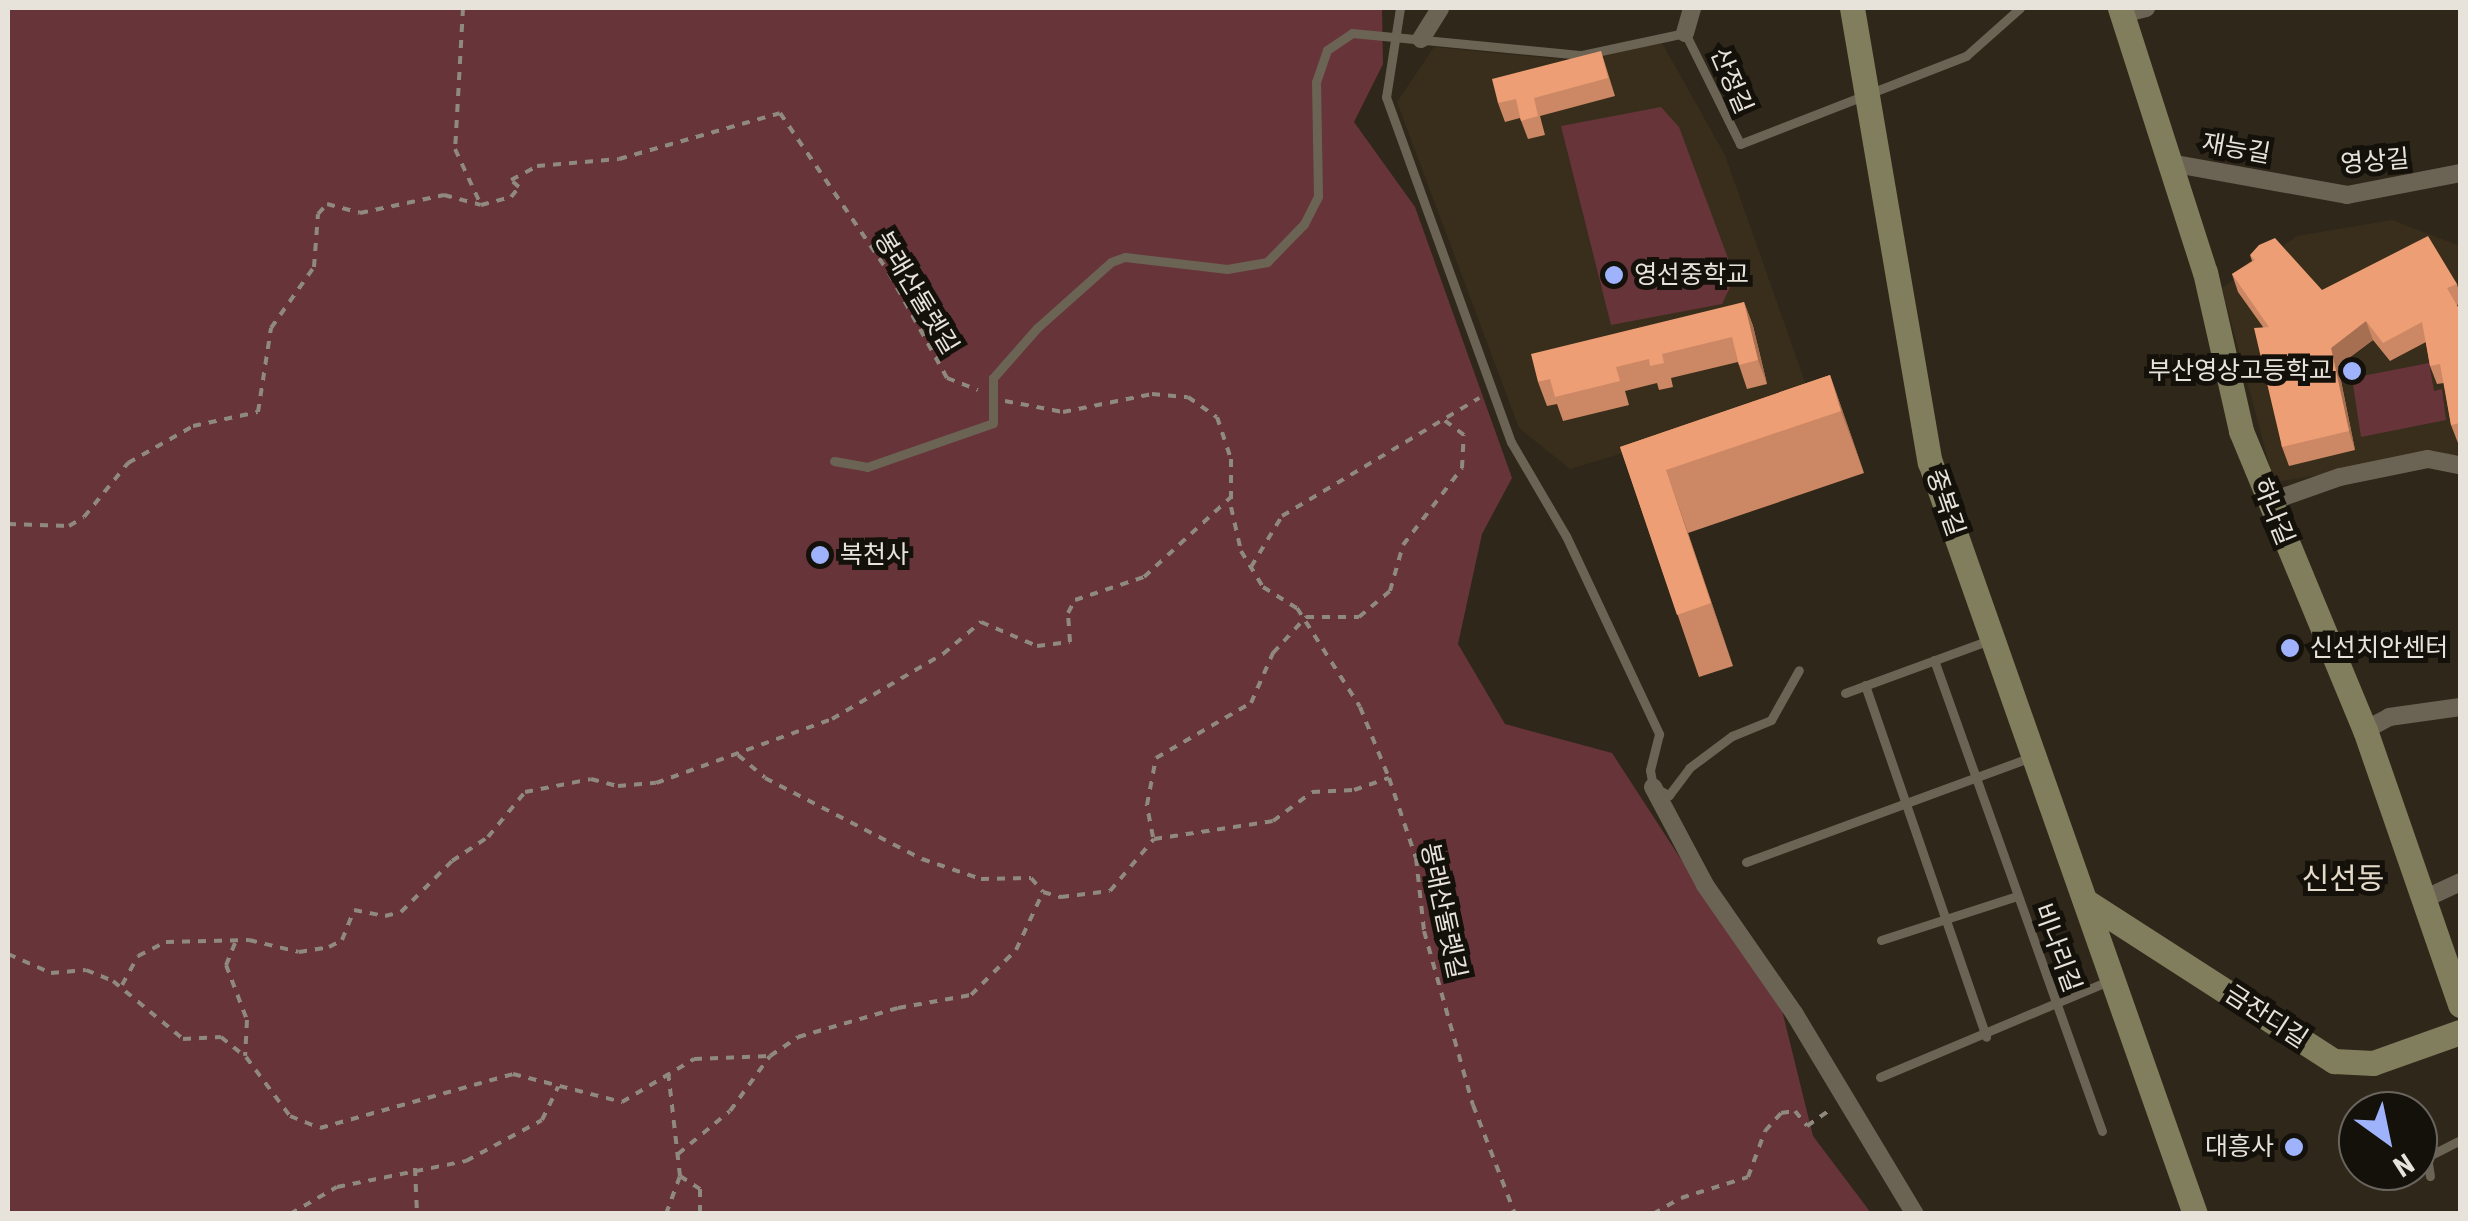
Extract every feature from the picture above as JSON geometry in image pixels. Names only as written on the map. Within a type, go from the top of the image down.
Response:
[{"type":"street","points":[[1422,39],[1440,8]]},
{"type":"street","points":[[1684,33],[1692,8]]},
{"type":"street","name":"중복길","points":[[1852,8],[1930,462],[2195,1214]]},
{"type":"street","name":"하나길","points":[[2129,10],[2170,163],[2205,272],[2241,431],[2365,730],[2424,899],[2453,961],[2460,1005]]},
{"type":"street","name":"재능길","points":[[2170,163],[2293,185]]},
{"type":"street","name":"영상길","points":[[2293,185],[2347,194],[2460,173]]},
{"type":"street","points":[[2269,502],[2295,490],[2428,460],[2460,465]]},
{"type":"street","points":[[2365,730],[2389,717],[2460,706]]},
{"type":"street","points":[[1653,787],[1705,886],[1847,1099],[1915,1214]]},
{"type":"street","points":[[2424,899],[2460,882]]},
{"type":"street","name":"금잔디길","points":[[2086,902],[2334,1061],[2373,1063],[2460,1032]]},
{"type":"lane","points":[[1400,8],[1386,97],[1511,442],[1566,536],[1659,734],[1650,770],[1653,787],[1669,795],[1688,768],[1732,736],[1771,720],[1799,670]]},
{"type":"lane","points":[[1866,97],[1966,56],[2020,8]]},
{"type":"lane","name":"산정길","points":[[834,461],[867,466],[993,423],[993,378],[1096,270],[1125,257],[1227,269],[1267,262],[1304,224],[1318,196],[1316,82],[1327,50],[1352,33],[1399,33],[1461,48],[1582,55],[1684,33],[1740,144],[1866,97]]},
{"type":"lane","points":[[1845,692],[1992,639]]},
{"type":"lane","name":"비나리길","points":[[1934,660],[2102,1131]]},
{"type":"lane","points":[[1865,685],[1986,1037]]},
{"type":"lane","points":[[1746,862],[2034,756]]},
{"type":"lane","points":[[1881,940],[2017,896]]},
{"type":"lane","points":[[1880,1077],[1986,1037],[2114,978]]},
{"type":"path","points":[[463,8],[455,149],[481,205]]},
{"type":"path","name":"봉래산둘렛길","points":[[481,205],[511,197],[519,188],[512,180],[537,166],[619,159],[780,113],[889,273],[946,378],[995,399],[1063,412],[1152,394],[1188,397],[1217,417],[1231,459],[1231,498],[1241,551],[1263,588],[1304,618],[1360,706],[1389,778],[1416,858],[1424,931],[1472,1105],[1515,1214]]},
{"type":"path","points":[[8,524],[69,526],[84,517],[128,463],[193,426],[258,412],[271,328],[314,267],[318,214],[328,204],[360,213],[444,196],[481,205]]},
{"type":"path","points":[[1251,567],[1275,521],[1492,390]]},
{"type":"path","points":[[1154,839],[1147,806],[1156,758],[1251,703],[1273,653],[1304,618],[1327,613],[1358,617],[1390,590],[1402,544],[1462,468],[1464,436],[1443,419]]},
{"type":"path","points":[[122,985],[138,956],[162,944],[249,940],[310,952],[342,940],[354,910],[395,915],[488,838],[525,792],[591,779],[618,786],[656,783],[738,754],[855,709],[981,622],[1037,646],[1070,642],[1068,613],[1075,600],[1144,577],[1231,498]]},
{"type":"path","points":[[738,754],[765,778],[922,859],[981,879],[1031,878],[1043,892],[1104,894],[1154,839],[1273,821],[1312,792],[1354,790],[1389,778]]},
{"type":"path","points":[[678,1154],[730,1111],[770,1056],[822,1028],[970,995],[1016,950],[1043,892]]},
{"type":"path","points":[[235,943],[226,965],[247,1020],[246,1058]]},
{"type":"path","points":[[8,954],[50,973],[86,970],[122,985],[172,1034],[194,1042],[221,1036],[246,1058],[290,1116],[320,1128],[513,1074],[622,1102],[668,1071],[694,1059],[770,1056]]},
{"type":"path","points":[[666,1214],[680,1176],[668,1071]]},
{"type":"path","points":[[290,1214],[326,1191],[414,1167],[466,1162],[515,1129],[537,1124],[558,1087]]},
{"type":"path","points":[[1653,1214],[1681,1198],[1748,1178],[1764,1131],[1781,1113],[1795,1111],[1807,1126],[1847,1099]]},
{"type":"path","points":[[414,1167],[417,1214]]},
{"type":"path","points":[[680,1176],[700,1190],[700,1214]]},
{"type":"shaded area","points":[[8,8],[1382,8],[1383,64],[1354,122],[1415,207],[1512,478],[1482,534],[1458,644],[1505,724],[1612,753],[1688,870],[1776,986],[1813,1136],[1871,1213],[8,1213]]},
{"type":"shaded area","name":"영선중학교","points":[[1662,43],[1725,155],[1810,396],[1570,469],[1519,428],[1397,102],[1434,47],[1576,61]]},
{"type":"shaded area","points":[[1661,107],[1679,127],[1735,277],[1722,304],[1611,325],[1561,126]]},
{"type":"shaded area","name":"부산영상고등학교","points":[[2392,220],[2460,246],[2460,454],[2274,482],[2222,288],[2297,236]]},
{"type":"shaded area","points":[[2429,363],[2434,391],[2442,389],[2446,420],[2361,437],[2352,378]]},
{"type":"building","points":[[1601,51],[1608,78],[1534,98],[1538,116],[1521,121],[1516,99],[1498,103],[1492,79]]},
{"type":"building","points":[[2428,236],[2457,284],[2447,288],[2460,311],[2460,423],[2451,425],[2440,364],[2430,366],[2422,322],[2383,343],[2366,321],[2331,348],[2349,431],[2282,447],[2254,328],[2269,327],[2232,274],[2255,260],[2250,255],[2259,245],[2275,238],[2322,290]]},
{"type":"building","points":[[1744,302],[1758,360],[1739,365],[1732,337],[1662,354],[1664,363],[1650,366],[1649,359],[1616,367],[1620,381],[1555,397],[1550,379],[1538,382],[1531,354]]},
{"type":"building","points":[[1830,375],[1841,411],[1666,470],[1711,603],[1677,615],[1620,447]]},
{"type":"place","name":"영선중학교","points":[[1614,275]]},
{"type":"place","name":"부산영상고등학교","points":[[2352,371]]},
{"type":"place","name":"복천사","points":[[820,555]]},
{"type":"place","name":"신선치안센터","points":[[2290,648]]},
{"type":"place","name":"대흥사","points":[[2294,1147]]},
{"type":"district","name":"신선동","points":[[2343,879]]}]
